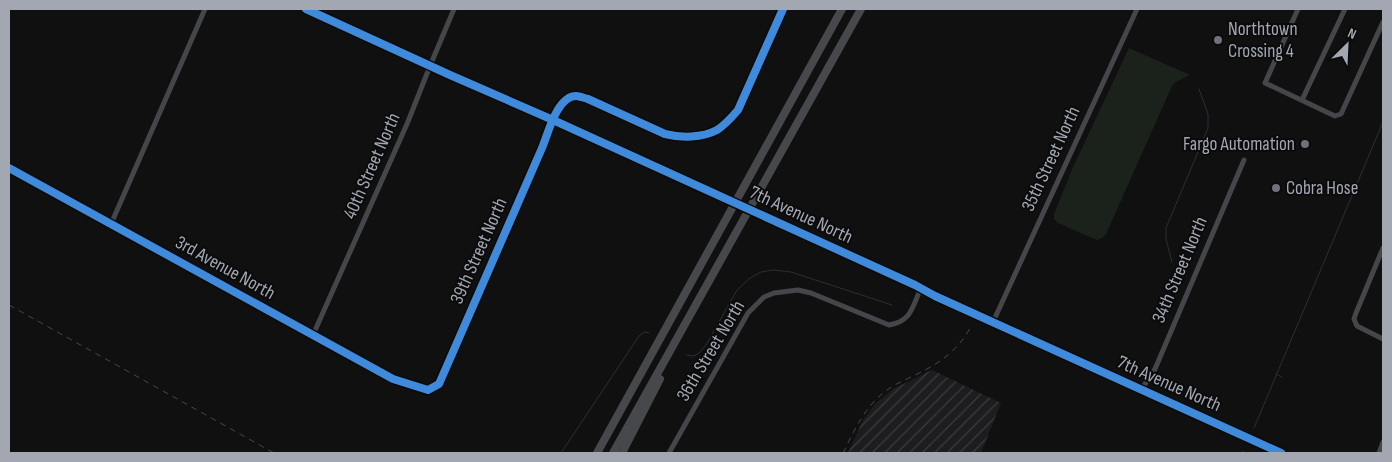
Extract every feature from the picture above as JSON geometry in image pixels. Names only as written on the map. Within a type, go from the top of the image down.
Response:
[{"type":"highway","points":[[614,453],[861,9]]},
{"type":"highway","points":[[597,453],[840,11]]},
{"type":"highway","points":[[622,453],[660,379],[682,330]]},
{"type":"street","points":[[111,224],[205,9]]},
{"type":"street","name":"7th Avenue North","points":[[306,9],[717,194],[1281,453]]},
{"type":"street","name":"40th Street North","points":[[313,335],[407,124],[454,9]]},
{"type":"street","name":"39th Street North","points":[[428,390],[439,384],[560,104],[576,96],[588,99],[665,134],[675,136],[704,134],[718,129],[738,110],[782,9]]},
{"type":"street","name":"35th Street North","points":[[993,322],[1137,9]]},
{"type":"street","points":[[1298,9],[1265,83],[1335,116],[1341,114],[1383,22]]},
{"type":"street","points":[[1302,100],[1344,9]]},
{"type":"street","name":"34th Street North","points":[[1141,390],[1155,369],[1244,160]]},
{"type":"street","name":"3rd Avenue North","points":[[9,168],[393,379],[428,390]]},
{"type":"street","points":[[1383,248],[1354,319],[1357,326],[1383,339]]},
{"type":"street","name":"36th Street North","points":[[669,453],[748,313],[764,297],[774,293],[798,290],[811,293],[889,325],[906,319],[921,288]]},
{"type":"street","points":[[1379,453],[1383,442]]},
{"type":"shaded area","points":[[1129,48],[1190,75],[1172,86],[1106,234],[1097,240],[1058,223],[1054,219],[1054,214],[1073,167]]},
{"type":"shaded area","points":[[932,370],[1001,403],[981,453],[848,453],[863,420],[875,404],[893,389]]},
{"type":"waterway","points":[[1172,262],[1166,239],[1166,228],[1208,128],[1208,114],[1199,89]]},
{"type":"waterway","points":[[1254,428],[1383,122]]},
{"type":"waterway","points":[[687,355],[694,356],[699,353],[706,345],[737,290],[750,278],[761,272],[773,270],[791,272],[892,305]]},
{"type":"waterway","points":[[561,453],[639,336],[644,332],[649,333]]},
{"type":"waterway","points":[[1276,374],[1282,377]]},
{"type":"railway","points":[[9,305],[274,453]]},
{"type":"railway","points":[[843,453],[861,418],[879,396],[893,386],[931,367],[946,356],[959,344],[970,328]]},
{"type":"cycle path","points":[[306,9],[1281,453]]},
{"type":"cycle path","points":[[9,168],[393,379],[428,390],[439,384],[554,117],[564,102],[576,96],[588,99],[665,134],[691,137],[711,133],[723,126],[738,110],[783,9]]},
{"type":"place","name":"Northtown Crossing 4","points":[[1218,40]]},
{"type":"place","name":"Fargo Automation","points":[[1305,144]]},
{"type":"place","name":"Cobra Hose","points":[[1276,188]]}]
